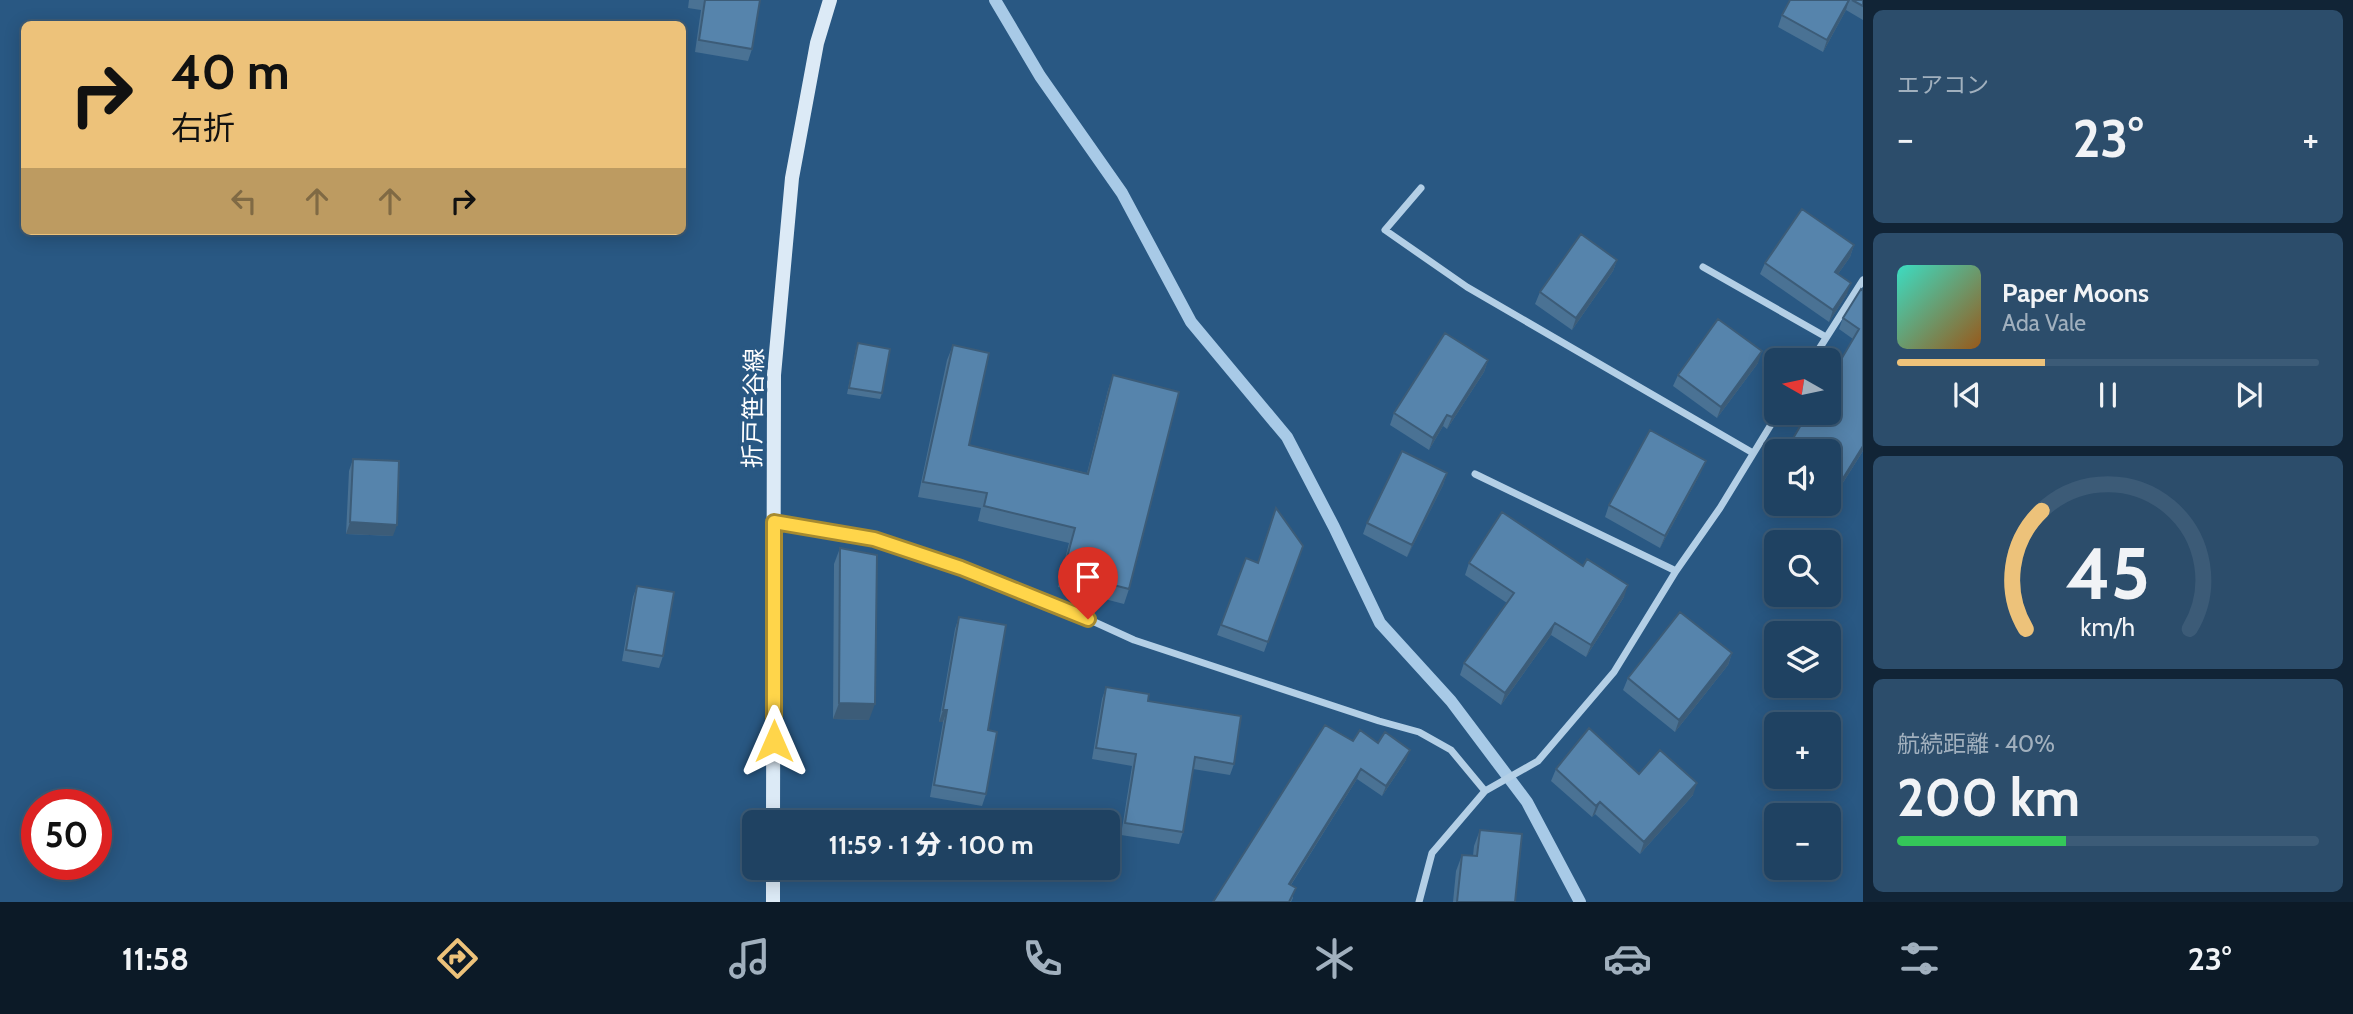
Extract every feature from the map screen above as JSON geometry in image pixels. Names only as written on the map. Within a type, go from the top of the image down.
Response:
[{"type":"main road","name":"折戸笹谷線","points":[[773,810],[774,375],[792,178],[817,43],[830,0]]},
{"type":"main road","points":[[773,880],[773,902]]},
{"type":"street","points":[[1421,188],[1385,230],[1467,287],[1753,453]]},
{"type":"street","points":[[1703,267],[1826,337]]},
{"type":"street","points":[[1819,348],[1863,280]]},
{"type":"street","points":[[1419,902],[1432,853],[1485,791],[1538,761],[1614,672],[1770,425]]},
{"type":"street","points":[[1475,474],[1676,571]]},
{"type":"street","points":[[774,522],[887,543],[961,568],[1133,640],[1419,732],[1451,750],[1485,791]]},
{"type":"building","points":[[705,0],[760,0],[752,49],[699,40]]},
{"type":"building","points":[[1790,0],[1849,0],[1827,40],[1782,15]]},
{"type":"building","points":[[1852,0],[1863,0],[1863,6]]},
{"type":"building","points":[[1802,209],[1854,245],[1835,272],[1851,283],[1833,310],[1765,263]]},
{"type":"building","points":[[1581,234],[1617,260],[1576,318],[1540,292]]},
{"type":"building","points":[[1861,289],[1863,446],[1841,482],[1841,439],[1793,439],[1801,425],[1841,425],[1841,360],[1859,329],[1843,318]]},
{"type":"building","points":[[1718,319],[1762,351],[1721,407],[1678,375]]},
{"type":"building","points":[[1445,333],[1488,360],[1452,417],[1447,415],[1433,438],[1394,413]]},
{"type":"building","points":[[858,343],[890,349],[882,393],[849,388]]},
{"type":"building","points":[[953,345],[989,353],[969,445],[1088,474],[1113,375],[1179,392],[1129,589],[1063,572],[1075,528],[984,506],[987,493],[923,482]]},
{"type":"building","points":[[1650,430],[1706,461],[1665,536],[1609,505]]},
{"type":"building","points":[[1402,451],[1447,473],[1412,545],[1367,523]]},
{"type":"building","points":[[353,459],[399,461],[397,525],[350,522]]},
{"type":"building","points":[[1276,508],[1303,546],[1268,642],[1221,625],[1246,558],[1258,563]]},
{"type":"building","points":[[1502,512],[1583,566],[1587,559],[1628,585],[1591,645],[1555,623],[1505,693],[1464,663],[1514,593],[1469,563]]},
{"type":"building","points":[[840,548],[877,555],[875,704],[839,703]]},
{"type":"building","points":[[637,586],[674,592],[663,656],[626,650]]},
{"type":"building","points":[[1680,612],[1732,653],[1679,720],[1628,678]]},
{"type":"building","points":[[959,617],[1006,625],[988,730],[997,732],[986,794],[934,785],[947,710],[943,710]]},
{"type":"building","points":[[1106,687],[1149,694],[1148,701],[1241,716],[1234,764],[1195,757],[1183,832],[1125,823],[1136,754],[1096,748]]},
{"type":"building","points":[[1325,725],[1353,741],[1360,730],[1378,743],[1385,732],[1410,750],[1386,786],[1361,769],[1289,884],[1296,888],[1289,902],[1213,902]]},
{"type":"building","points":[[1589,728],[1639,774],[1660,750],[1697,783],[1644,842],[1600,802],[1596,806],[1556,769]]},
{"type":"building","points":[[1480,830],[1522,834],[1515,902],[1457,902],[1462,855],[1477,856]]},
{"type":"waterway","points":[[995,0],[1040,76],[1122,193],[1191,322],[1287,437],[1380,623],[1451,701],[1527,802],[1580,902]]},
{"type":"route","points":[[774,741],[774,522],[874,539],[961,568],[1088,619]]}]
